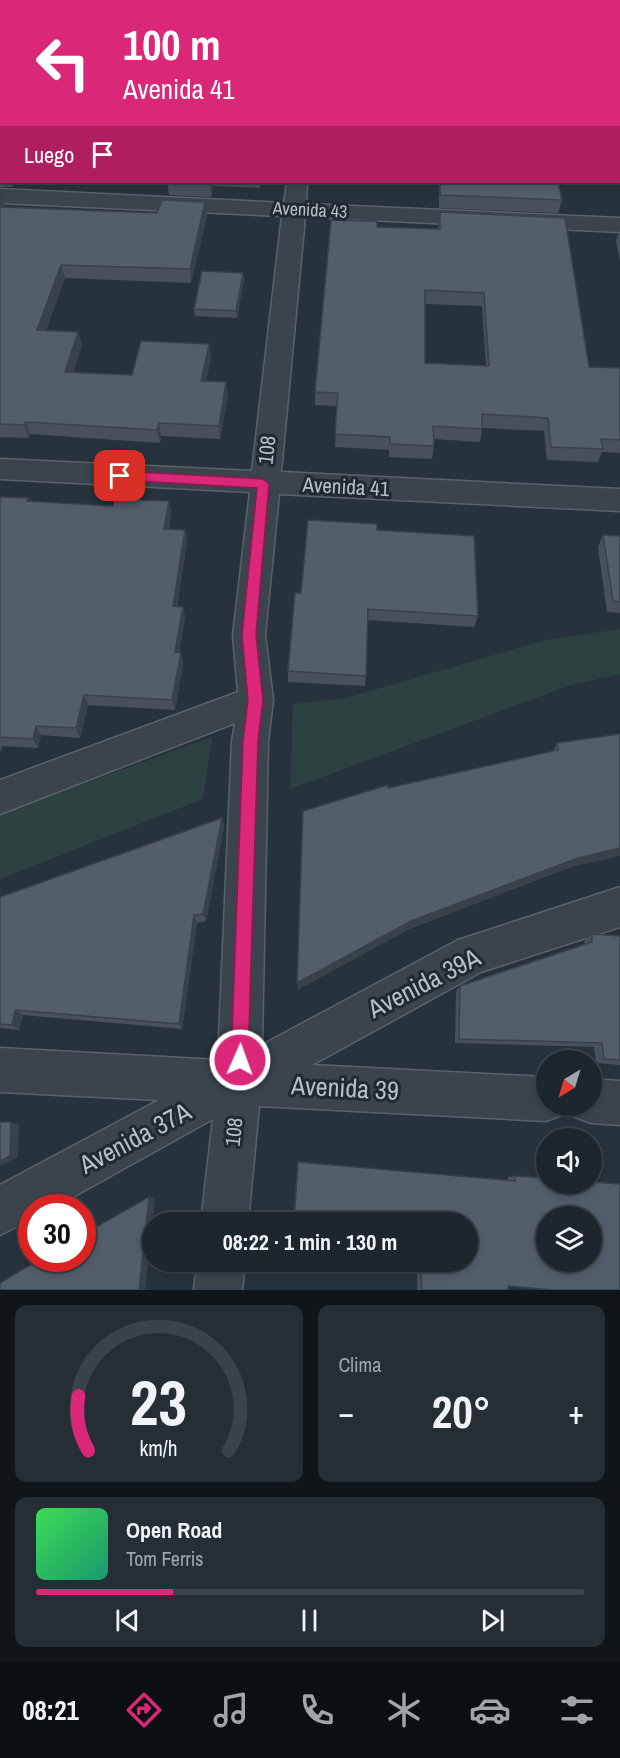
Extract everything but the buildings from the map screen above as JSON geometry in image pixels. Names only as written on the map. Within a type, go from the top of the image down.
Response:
[{"type":"street","name":"Avenida 43","points":[[0,196],[295,195],[620,225]]},
{"type":"street","name":"108","points":[[226,1212],[239,1083],[250,741],[255,700],[249,635],[295,195]]},
{"type":"street","name":"Avenida 41","points":[[0,469],[263,484],[620,500]]},
{"type":"street","points":[[0,797],[255,700]]},
{"type":"street","name":"Avenida 39A","points":[[239,1083],[472,954],[620,907]]},
{"type":"street","name":"Avenida 39","points":[[0,1070],[536,1098]]},
{"type":"street","name":"Avenida 37A","points":[[0,1212],[239,1083]]},
{"type":"street","points":[[602,1102],[620,1103]]},
{"type":"street","points":[[218,1290],[220,1272]]},
{"type":"green space","points":[[620,629],[620,674],[571,685],[290,789],[293,704],[346,698],[546,640]]},
{"type":"green space","points":[[212,737],[203,799],[0,879],[0,814]]},
{"type":"route","points":[[120,476],[263,484],[249,635],[255,700],[250,741],[240,1060]]}]
